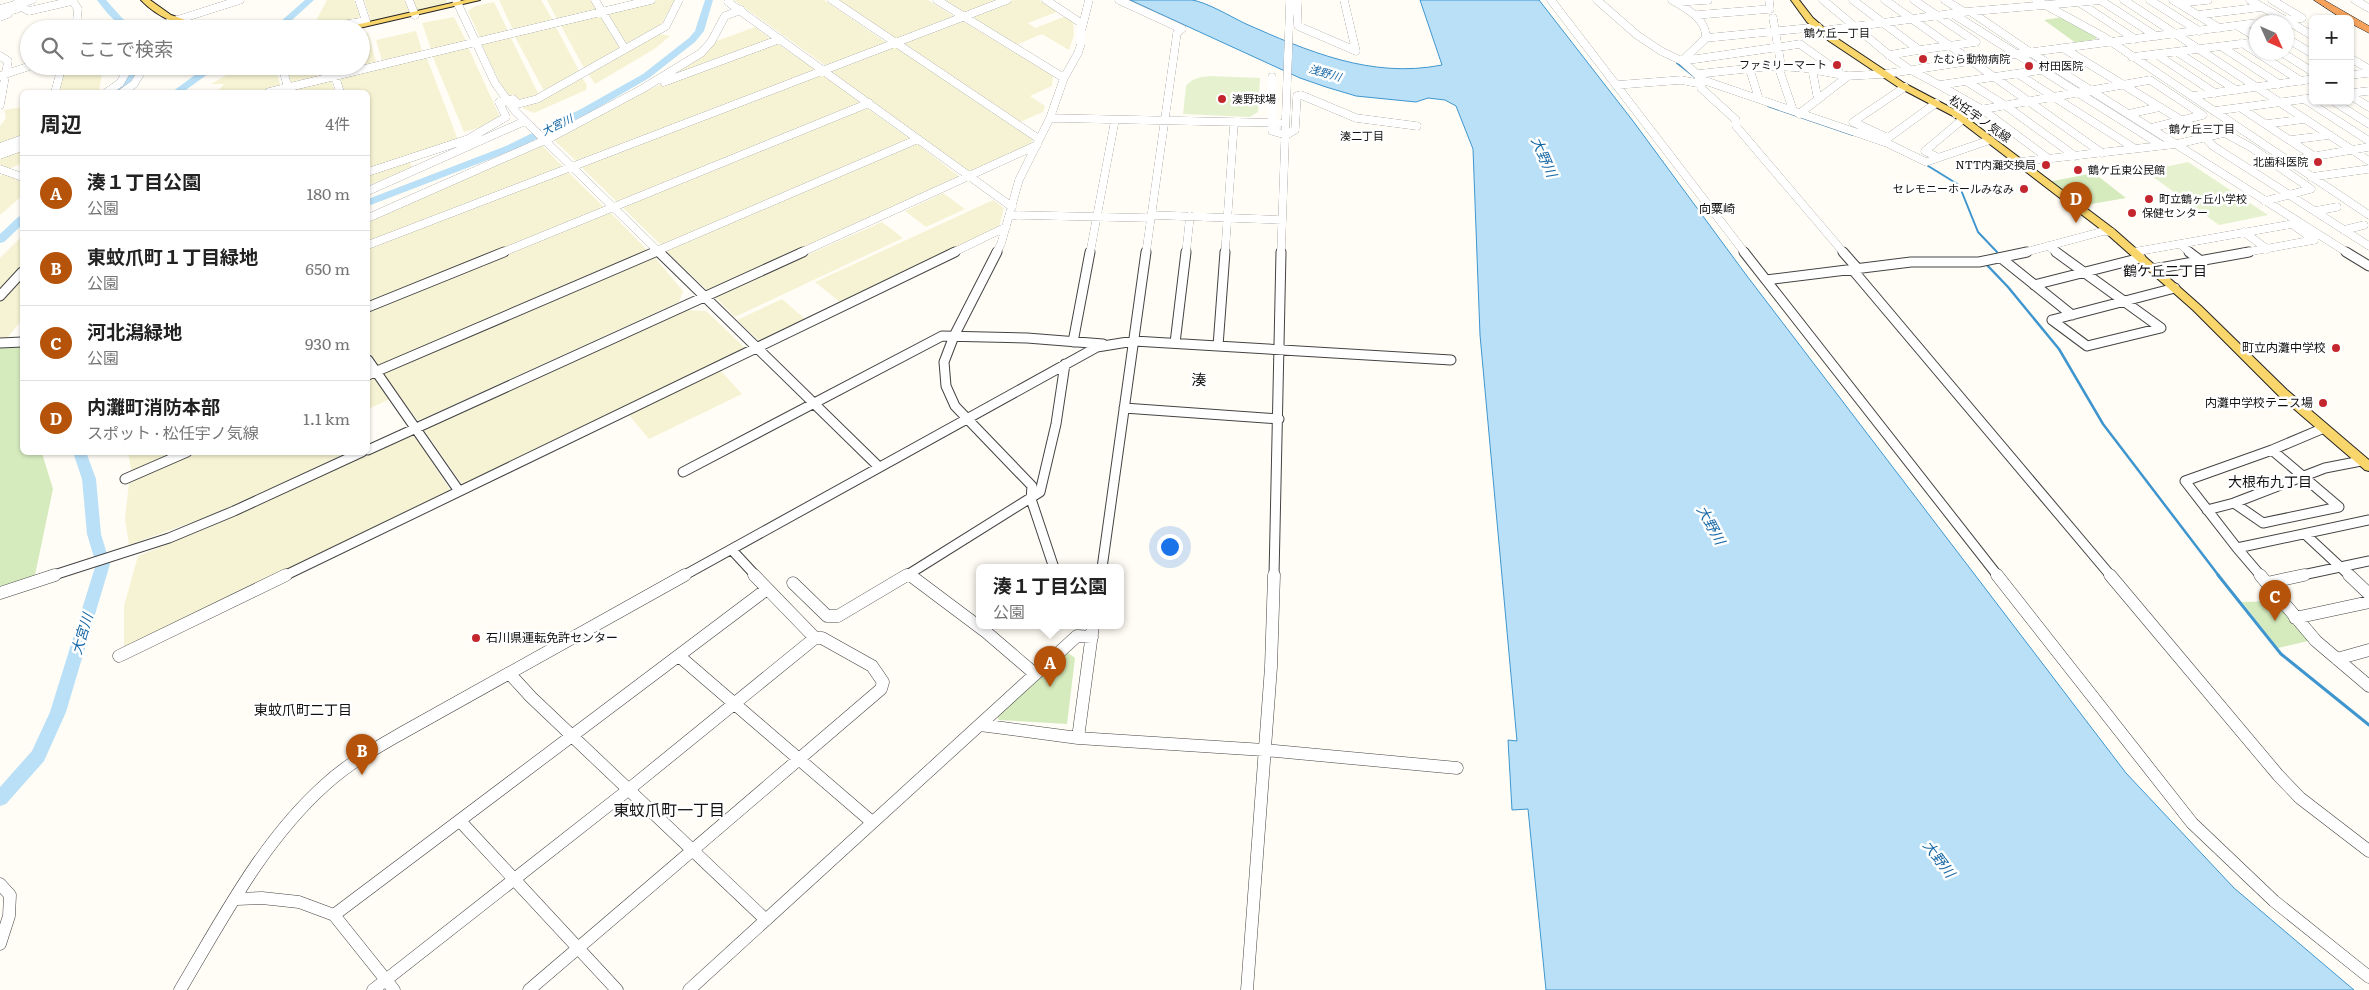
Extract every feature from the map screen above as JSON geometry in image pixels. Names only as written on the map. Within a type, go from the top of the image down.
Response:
[{"type":"highway","points":[[2318,0],[2369,30]]},
{"type":"main road","points":[[136,0],[149,11],[170,20]]},
{"type":"main road","points":[[145,0],[171,20]]},
{"type":"main road","name":"松任宇ノ気線","points":[[1795,0],[1820,29],[1905,87],[1959,117],[2111,232],[2175,288],[2283,392],[2365,464]]},
{"type":"main road","points":[[370,26],[458,4],[479,1]]},
{"type":"main road","points":[[370,24],[458,4]]},
{"type":"street","points":[[8,0],[3,2],[2,8],[18,6],[28,11],[49,3],[72,0],[78,9],[77,20]]},
{"type":"street","points":[[0,17],[8,14],[6,12],[32,0]]},
{"type":"street","points":[[214,0],[220,6]]},
{"type":"street","points":[[175,20],[240,0]]},
{"type":"street","points":[[359,0],[366,20]]},
{"type":"street","points":[[409,0],[415,15]]},
{"type":"street","points":[[595,0],[625,48]]},
{"type":"street","points":[[370,68],[651,0]]},
{"type":"street","points":[[370,171],[468,139],[506,117],[499,102],[513,99],[518,104],[538,99],[666,26],[679,0]]},
{"type":"street","points":[[728,0],[728,2],[969,176],[1011,211],[1097,217],[1190,216],[1282,220]]},
{"type":"street","points":[[832,0],[896,42],[1038,142]]},
{"type":"street","points":[[937,0],[1064,78]]},
{"type":"street","points":[[370,244],[1006,0]]},
{"type":"street","points":[[1046,0],[1078,19],[1081,28]]},
{"type":"street","points":[[1053,564],[1031,499],[1032,486],[1015,466],[966,419],[950,398],[944,375],[944,362],[954,336],[1001,244],[1019,180],[1050,118],[1064,78],[1078,53],[1081,28],[1089,0]]},
{"type":"street","points":[[1103,564],[1177,33],[1182,29],[1119,0]]},
{"type":"street","points":[[1284,0],[1287,38]]},
{"type":"street","points":[[1247,990],[1271,666],[1279,418],[1278,350],[1284,123],[1290,0]]},
{"type":"street","points":[[1297,0],[1298,26],[1356,51],[1344,0]]},
{"type":"street","points":[[1552,0],[1766,280],[2192,823],[2274,901],[2369,977]]},
{"type":"street","points":[[1597,0],[1620,21],[1663,53],[1680,61],[1701,80],[1701,88],[1736,120],[1736,126],[2278,775],[2300,798],[2369,852]]},
{"type":"street","points":[[1673,1],[1708,0]]},
{"type":"street","points":[[1696,15],[1770,9],[1769,0]]},
{"type":"street","points":[[1823,0],[1909,70],[1982,110],[2049,159]]},
{"type":"street","points":[[1853,0],[1919,50]]},
{"type":"street","points":[[1885,0],[2102,153]]},
{"type":"street","points":[[1914,0],[1976,42]]},
{"type":"street","points":[[1945,0],[1968,12],[2369,266]]},
{"type":"street","points":[[2036,0],[2110,41],[2369,215]]},
{"type":"street","points":[[1680,61],[1706,38],[1854,26],[1968,12],[2101,0],[2156,36]]},
{"type":"street","points":[[2124,0],[2369,161]]},
{"type":"street","points":[[2150,0],[2199,30]]},
{"type":"street","points":[[2176,2],[2208,0]]},
{"type":"street","points":[[2250,0],[2276,15]]},
{"type":"street","points":[[2272,0],[2302,18],[2294,19]]},
{"type":"street","points":[[2356,0],[2369,8]]},
{"type":"street","points":[[1673,1],[1696,15],[1706,28],[1706,38]]},
{"type":"street","points":[[2176,2],[2218,28]]},
{"type":"street","points":[[2080,3],[2135,39]]},
{"type":"street","points":[[458,4],[495,83],[506,100],[879,467]]},
{"type":"street","points":[[2197,15],[2262,7]]},
{"type":"street","points":[[370,217],[544,139],[657,80],[701,53],[711,42],[725,16],[741,10]]},
{"type":"street","points":[[1953,14],[2161,145]]},
{"type":"street","points":[[1772,18],[1781,65],[1778,66]]},
{"type":"street","points":[[1701,80],[1750,67],[1778,66],[1812,69],[1848,76],[1873,72],[1885,74],[2110,41],[2249,24]]},
{"type":"street","points":[[2294,25],[2309,33]]},
{"type":"street","points":[[2238,26],[2249,33]]},
{"type":"street","points":[[2309,35],[2286,38],[2309,52]]},
{"type":"street","points":[[657,80],[661,83],[780,38]]},
{"type":"street","points":[[1889,55],[1995,40]]},
{"type":"street","points":[[2132,57],[2249,43]]},
{"type":"street","points":[[1680,61],[1800,44],[1839,73]]},
{"type":"street","points":[[2242,44],[2300,81]]},
{"type":"street","points":[[2222,47],[2279,84]]},
{"type":"street","points":[[2063,48],[2182,120],[2206,138],[2213,146],[2369,246]]},
{"type":"street","points":[[2177,52],[2236,90]]},
{"type":"street","points":[[2156,54],[2215,93]]},
{"type":"street","points":[[0,105],[2,75],[8,61],[2,59]]},
{"type":"street","points":[[2294,60],[2309,69]]},
{"type":"street","points":[[2353,60],[2369,71]]},
{"type":"street","points":[[1778,66],[1796,112]]},
{"type":"street","points":[[1750,67],[1759,99]]},
{"type":"street","points":[[2,75],[20,69]]},
{"type":"street","points":[[1812,69],[1817,95],[1820,97]]},
{"type":"street","points":[[1939,85],[2042,70]]},
{"type":"street","points":[[2354,75],[2369,71]]},
{"type":"street","points":[[2018,74],[2134,148]]},
{"type":"street","points":[[56,90],[60,75]]},
{"type":"street","points":[[110,90],[120,83],[125,75]]},
{"type":"street","points":[[125,90],[134,84],[140,75]]},
{"type":"street","points":[[284,75],[288,88]]},
{"type":"street","points":[[278,90],[339,75]]},
{"type":"street","points":[[335,76],[339,90]]},
{"type":"street","points":[[1796,112],[1848,76]]},
{"type":"street","points":[[1272,77],[1272,131],[1284,134],[1295,130],[1296,96],[1301,95],[1356,118],[1416,126]]},
{"type":"street","points":[[1616,85],[1631,86],[1689,79],[1701,80],[1844,129],[1886,140]]},
{"type":"street","points":[[1938,157],[1926,151],[1959,117],[1982,110],[2093,92],[2150,80],[2203,116],[2151,128]]},
{"type":"street","points":[[2192,96],[2309,80]]},
{"type":"street","points":[[1966,81],[2006,106],[2075,156]]},
{"type":"street","points":[[1844,129],[1905,87]]},
{"type":"street","points":[[2354,93],[2369,91]]},
{"type":"street","points":[[2354,97],[2369,107]]},
{"type":"street","points":[[2214,111],[2309,99]]},
{"type":"street","points":[[370,306],[869,103]]},
{"type":"street","points":[[1886,140],[1936,103]]},
{"type":"street","points":[[2318,105],[2369,141]]},
{"type":"street","points":[[2340,105],[2369,124]]},
{"type":"street","points":[[2128,114],[2160,107]]},
{"type":"street","points":[[2241,108],[2315,157]]},
{"type":"street","points":[[1050,118],[1284,123]]},
{"type":"street","points":[[2266,124],[2305,118]]},
{"type":"street","points":[[1073,342],[1115,120]]},
{"type":"street","points":[[370,190],[526,121]]},
{"type":"street","points":[[1853,122],[1926,162],[1990,140]]},
{"type":"street","points":[[1218,346],[1234,123]]},
{"type":"street","points":[[2019,162],[2177,144],[2206,138],[2226,131],[2280,162],[2369,147]]},
{"type":"street","points":[[2154,269],[2314,240],[2263,202],[2311,189],[2223,132]]},
{"type":"street","points":[[2290,140],[2330,135]]},
{"type":"street","points":[[459,492],[415,428],[372,373],[918,139]]},
{"type":"street","points":[[0,147],[20,140]]},
{"type":"street","points":[[370,449],[1011,157],[1038,142]]},
{"type":"street","points":[[0,155],[20,148]]},
{"type":"street","points":[[1011,157],[1024,159],[1029,163]]},
{"type":"street","points":[[0,169],[20,176]]},
{"type":"street","points":[[2311,177],[2369,169]]},
{"type":"street","points":[[2315,212],[2337,206]]},
{"type":"street","points":[[1175,343],[1190,216]]},
{"type":"street","points":[[2034,285],[2084,272],[2137,255],[2244,232],[2292,224]]},
{"type":"street","points":[[2344,230],[2364,226]]},
{"type":"street","points":[[119,656],[1006,227]]},
{"type":"street","points":[[1766,280],[1911,262],[1976,262],[2001,258],[2104,232],[2111,232]]},
{"type":"street","points":[[2244,232],[2267,249]]},
{"type":"street","points":[[2181,245],[2201,261]]},
{"type":"street","points":[[2048,246],[2125,301],[2161,328],[2087,346],[2052,320],[2072,314],[2125,301],[2175,288]]},
{"type":"street","points":[[2001,258],[2072,314]]},
{"type":"street","points":[[0,296],[20,274]]},
{"type":"street","points":[[683,472],[942,336],[1107,344]]},
{"type":"street","points":[[180,990],[237,899],[288,823],[327,784],[376,748],[1097,346],[1134,341],[1451,360]]},
{"type":"street","points":[[0,343],[20,342]]},
{"type":"street","points":[[793,583],[827,616],[838,616],[1040,492],[1056,424],[1065,364]]},
{"type":"street","points":[[1124,408],[1279,418]]},
{"type":"street","points":[[2324,428],[2272,450],[2185,481],[2295,618],[2316,641],[2369,686]]},
{"type":"street","points":[[2234,503],[2263,524],[2339,507],[2305,476],[2272,450]]},
{"type":"street","points":[[125,479],[180,455]]},
{"type":"street","points":[[0,593],[119,555],[205,524],[355,455]]},
{"type":"street","points":[[2208,510],[2234,503],[2325,468],[2365,464]]},
{"type":"street","points":[[2238,548],[2306,535],[2369,520]]},
{"type":"street","points":[[2306,535],[2342,566],[2369,594]]},
{"type":"street","points":[[732,550],[767,590],[815,638]]},
{"type":"street","points":[[2267,583],[2369,561]]},
{"type":"street","points":[[908,574],[976,625]]},
{"type":"street","points":[[334,915],[767,590]]},
{"type":"street","points":[[2295,618],[2369,602]]},
{"type":"street","points":[[982,629],[1035,674]]},
{"type":"street","points":[[689,990],[1035,674],[1076,631],[1092,632],[1078,738]]},
{"type":"street","points":[[373,990],[390,985],[514,879],[628,790],[815,638],[822,638],[872,666],[883,682],[875,694],[529,990]]},
{"type":"street","points":[[2337,659],[2369,650]]},
{"type":"street","points":[[679,656],[872,822]]},
{"type":"street","points":[[509,673],[530,697],[766,920]]},
{"type":"street","points":[[980,725],[1078,738],[1264,750],[1457,768]]},
{"type":"street","points":[[460,821],[617,990]]},
{"type":"street","points":[[0,884],[10,895],[9,916],[0,944]]},
{"type":"street","points":[[237,899],[262,898],[299,902],[334,915],[390,985]]},
{"type":"shaded area","points":[[327,0],[354,0],[361,18],[352,20],[317,19]]},
{"type":"shaded area","points":[[364,0],[406,0],[411,13],[371,21]]},
{"type":"shaded area","points":[[411,0],[446,0],[447,2],[440,6],[416,12]]},
{"type":"shaded area","points":[[499,0],[541,0],[554,22],[514,32]]},
{"type":"shaded area","points":[[547,0],[591,0],[598,12],[558,21]]},
{"type":"shaded area","points":[[658,0],[675,0],[661,25],[624,45],[605,13]]},
{"type":"shaded area","points":[[734,0],[824,0],[887,43],[826,66]]},
{"type":"shaded area","points":[[838,0],[928,0],[955,17],[896,39]]},
{"type":"shaded area","points":[[943,0],[999,0],[964,13]]},
{"type":"shaded area","points":[[1014,0],[1039,0],[1059,11],[1028,23],[1035,28],[1066,16],[1073,21],[1074,35],[1069,50],[1042,34],[1016,45],[970,17]]},
{"type":"shaded area","points":[[494,2],[509,33],[481,40],[468,11],[476,6]]},
{"type":"shaded area","points":[[599,14],[620,48],[584,68],[560,24]]},
{"type":"shaded area","points":[[454,17],[467,43],[432,52],[422,23]]},
{"type":"shaded area","points":[[961,20],[1053,76],[1052,86],[1030,96],[1045,106],[1043,112],[1020,122],[901,43]]},
{"type":"shaded area","points":[[555,25],[579,71],[544,91],[514,35]]},
{"type":"shaded area","points":[[755,27],[772,40],[661,80],[714,42]]},
{"type":"shaded area","points":[[416,31],[423,54],[383,64],[376,40]]},
{"type":"shaded area","points":[[659,31],[660,34],[670,36],[656,48],[595,84],[587,72]]},
{"type":"shaded area","points":[[510,36],[539,95],[517,104],[503,89],[481,43]]},
{"type":"shaded area","points":[[370,40],[377,65],[370,67]]},
{"type":"shaded area","points":[[775,42],[816,70],[577,162],[552,138],[657,86]]},
{"type":"shaded area","points":[[895,45],[1033,139],[1030,146],[970,173],[828,71]]},
{"type":"shaded area","points":[[468,47],[500,117],[485,126],[464,132],[432,55]]},
{"type":"shaded area","points":[[426,56],[458,140],[370,168],[370,90],[339,90],[336,78],[348,75],[370,75],[370,70]]},
{"type":"shaded area","points":[[821,74],[861,103],[617,202],[579,165]]},
{"type":"shaded area","points":[[60,75],[102,75],[99,90],[56,90]]},
{"type":"shaded area","points":[[226,75],[277,75],[281,88],[272,90],[219,90],[224,84],[211,84]]},
{"type":"shaded area","points":[[287,75],[330,76],[290,86]]},
{"type":"shaded area","points":[[581,76],[587,85],[586,90],[534,113],[522,108]]},
{"type":"shaded area","points":[[331,80],[334,90],[293,90]]},
{"type":"shaded area","points":[[20,107],[20,137],[0,144],[0,126],[6,118],[4,110]]},
{"type":"shaded area","points":[[867,108],[910,139],[661,245],[620,205]]},
{"type":"shaded area","points":[[540,143],[563,167],[370,242],[370,220]]},
{"type":"shaded area","points":[[916,143],[960,177],[709,292],[664,249]]},
{"type":"shaded area","points":[[20,150],[20,164],[7,170],[0,167],[0,156]]},
{"type":"shaded area","points":[[409,159],[412,167],[370,185],[370,172]]},
{"type":"shaded area","points":[[566,170],[605,208],[370,304],[370,247]]},
{"type":"shaded area","points":[[5,173],[20,178],[20,198],[0,215],[0,176]]},
{"type":"shaded area","points":[[943,193],[965,209],[926,227],[905,211]]},
{"type":"shaded area","points":[[993,200],[1004,208],[999,227],[841,303],[815,282]]},
{"type":"shaded area","points":[[608,210],[648,251],[379,366],[370,354],[370,309]]},
{"type":"shaded area","points":[[882,222],[903,238],[735,317],[714,296]]},
{"type":"shaded area","points":[[20,238],[20,270],[0,292],[0,258]]},
{"type":"shaded area","points":[[652,254],[683,291],[679,302],[418,421],[381,372]]},
{"type":"shaded area","points":[[20,277],[20,322],[6,339],[0,339],[0,299]]},
{"type":"shaded area","points":[[782,299],[805,319],[759,341],[737,320]]},
{"type":"shaded area","points":[[687,310],[706,311],[745,348],[463,486],[424,430]]},
{"type":"shaded area","points":[[720,370],[742,394],[649,439],[628,414]]},
{"type":"shaded area","points":[[373,376],[390,399],[370,408],[370,377]]},
{"type":"shaded area","points":[[414,434],[452,493],[124,648],[124,606],[138,556],[208,528]]},
{"type":"shaded area","points":[[129,455],[176,455],[132,474]]},
{"type":"shaded area","points":[[191,455],[345,455],[209,516],[129,545],[125,519],[129,482]]},
{"type":"green space","points":[[2063,17],[2096,36],[2096,39],[2076,43],[2044,20]]},
{"type":"green space","name":"湊野球場","points":[[1200,77],[1260,78],[1258,112],[1250,117],[1183,114],[1188,83]]},
{"type":"green space","points":[[2188,162],[2268,215],[2219,225],[2145,171]]},
{"type":"green space","points":[[2094,173],[2126,198],[2080,206],[2048,182]]},
{"type":"green space","points":[[20,344],[20,455],[43,455],[53,489],[35,575],[0,586],[0,345]]},
{"type":"green space","points":[[2275,601],[2308,641],[2278,648],[2242,602]]},
{"type":"green space","points":[[1067,652],[1075,658],[1067,724],[999,720],[997,716]]},
{"type":"water","points":[[1130,0],[1198,1],[1292,43],[1340,60],[1390,68],[1416,68],[1442,65],[1420,0],[1539,0],[1633,121],[1747,276],[2126,773],[2234,888],[2354,990],[1546,990],[1528,809],[1512,810],[1508,740],[1517,741],[1480,335],[1473,149],[1456,106],[1445,100],[1428,98],[1416,102],[1356,96],[1326,87],[1300,78]]},
{"type":"waterway","points":[[101,0],[119,20]]},
{"type":"waterway","points":[[287,20],[310,0]]},
{"type":"waterway","name":"大宮川","points":[[370,202],[510,148],[585,111],[646,76],[692,40],[699,31],[709,0]]},
{"type":"waterway","points":[[1679,61],[1677,63],[1696,78]]},
{"type":"waterway","points":[[119,90],[125,85],[132,75]]},
{"type":"waterway","points":[[180,90],[201,75]]},
{"type":"waterway","points":[[1768,106],[1853,135]]},
{"type":"waterway","points":[[1925,164],[1959,185],[1978,232],[1997,252]]},
{"type":"waterway","points":[[0,240],[20,221]]},
{"type":"waterway","points":[[1986,264],[2008,287],[2059,349],[2103,424],[2219,576]]},
{"type":"waterway","name":"大宮川","points":[[0,799],[38,756],[58,712],[103,564],[94,534],[89,479],[80,455]]},
{"type":"waterway","points":[[2218,575],[2281,654],[2369,725]]},
{"type":"place","name":"たむら動物病院","points":[[1923,59]]},
{"type":"place","name":"ファミリーマート","points":[[1837,65]]},
{"type":"place","name":"村田医院","points":[[2029,66]]},
{"type":"place","name":"湊野球場","points":[[1222,99]]},
{"type":"place","name":"北歯科医院","points":[[2318,162]]},
{"type":"place","name":"NTT内灘交換局","points":[[2046,165]]},
{"type":"place","name":"鶴ケ丘東公民館","points":[[2078,170]]},
{"type":"place","name":"セレモニーホールみなみ","points":[[2024,189]]},
{"type":"place","name":"町立鶴ヶ丘小学校","points":[[2149,199]]},
{"type":"place","name":"保健センター","points":[[2132,213]]},
{"type":"place","name":"内灘町消防本部","points":[[2076,223]]},
{"type":"place","name":"町立内灘中学校","points":[[2336,348]]},
{"type":"place","name":"内灘中学校テニス場","points":[[2323,403]]},
{"type":"place","name":"河北潟緑地","points":[[2275,621]]},
{"type":"place","name":"石川県運転免許センター","points":[[476,638]]},
{"type":"place","name":"湊１丁目公園","points":[[1050,687]]},
{"type":"place","name":"東蚊爪町１丁目緑地","points":[[362,775]]},
{"type":"district","name":"鶴ケ丘一丁目","points":[[1837,33]]},
{"type":"district","name":"鶴ケ丘三丁目","points":[[2202,129]]},
{"type":"district","name":"湊二丁目","points":[[1362,136]]},
{"type":"district","name":"向粟崎","points":[[1717,209]]},
{"type":"district","name":"鶴ケ丘二丁目","points":[[2165,271]]},
{"type":"district","name":"湊","points":[[1199,380]]},
{"type":"district","name":"大根布九丁目","points":[[2270,482]]},
{"type":"district","name":"東蚊爪町二丁目","points":[[303,710]]},
{"type":"district","name":"東蚊爪町一丁目","points":[[669,810]]},
{"type":"water label","name":"浅野川","points":[[1325,73]]},
{"type":"water label","name":"大野川","points":[[1544,157]]},
{"type":"water label","name":"大野川","points":[[1711,525]]},
{"type":"water label","name":"大野川","points":[[1939,859]]}]
